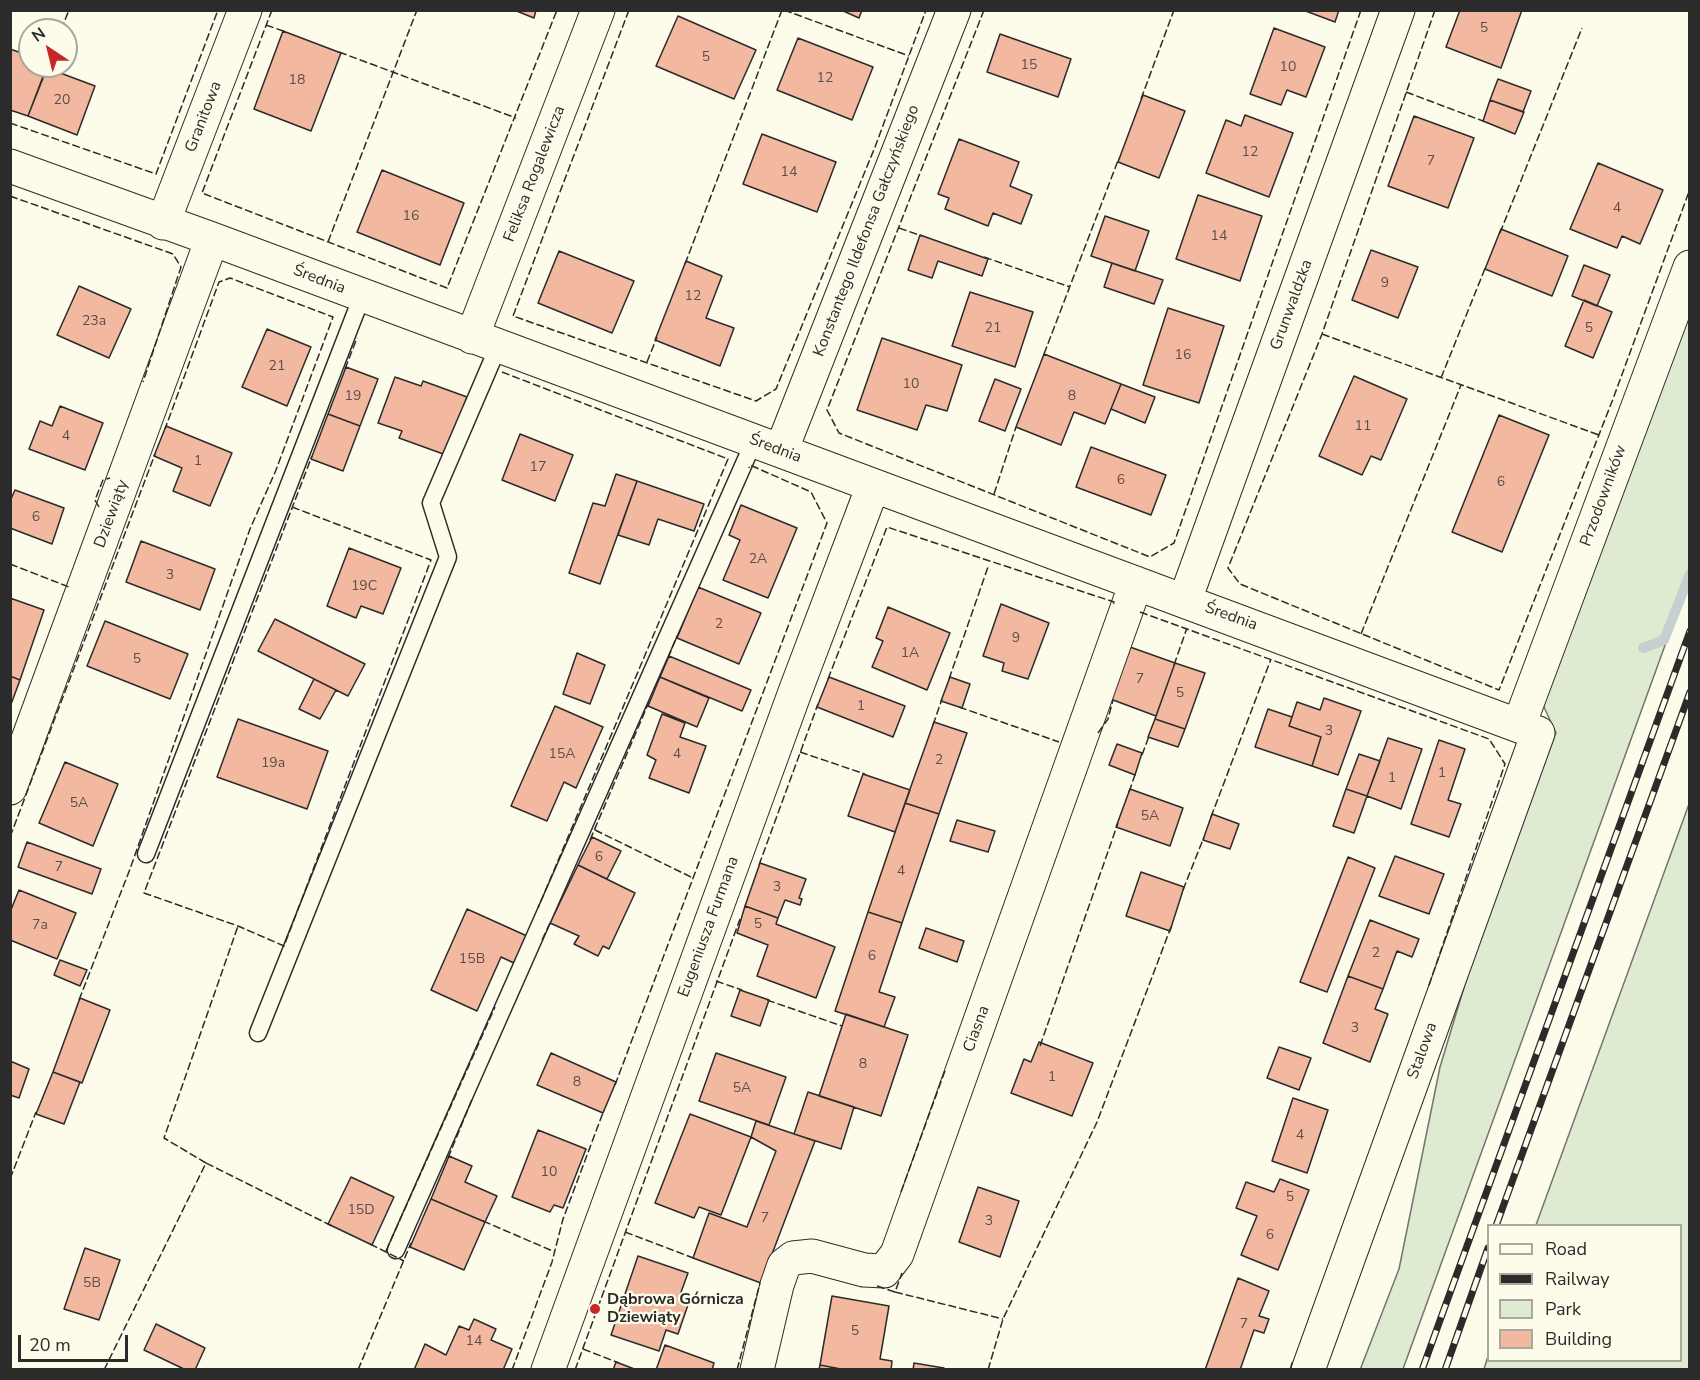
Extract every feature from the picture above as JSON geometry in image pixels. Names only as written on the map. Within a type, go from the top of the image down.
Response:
[{"type":"street","name":"Granitowa","points":[[163,223],[245,10]]},
{"type":"street","name":"Feliksa Rogalewicza","points":[[485,342],[598,10]]},
{"type":"street","name":"Konstantego Ildefonsa Gałczyńskiego","points":[[767,446],[954,10]]},
{"type":"street","name":"Grunwaldzka","points":[[1185,600],[1398,10]]},
{"type":"street","name":"Średnia","points":[[10,166],[163,223],[212,238],[485,342],[1529,729]]},
{"type":"street","name":"Dziewiąty","points":[[10,788],[212,238]]},
{"type":"street","name":"Przodowników","points":[[1529,729],[1689,267]]},
{"type":"street","name":"Eugeniusza Furmana","points":[[548,1370],[795,692],[873,486]]},
{"type":"street","name":"Ciasna","points":[[757,1370],[784,1265],[793,1258],[812,1256],[864,1270],[884,1271],[897,1254],[1136,583]]},
{"type":"street","name":"Stalowa","points":[[1308,1370],[1529,729]]},
{"type":"lane","points":[[146,854],[362,296]]},
{"type":"lane","points":[[258,1033],[448,557],[431,503],[485,342]]},
{"type":"lane","points":[[396,1250],[767,446]]},
{"type":"green space","points":[[1689,293],[1689,579],[1403,1369],[1360,1370],[1399,1269],[1440,1067],[1504,855],[1556,733],[1537,692]]},
{"type":"green space","points":[[1689,804],[1689,1369],[1484,1369],[1487,1359],[1487,1362],[1682,1362],[1682,1224],[1536,1224]]},
{"type":"building","points":[[514,10],[536,10],[534,18]]},
{"type":"building","points":[[841,10],[862,10],[859,18]]},
{"type":"building","points":[[1303,10],[1339,10],[1335,22]]},
{"type":"building","points":[[1460,10],[1522,10],[1501,68],[1446,47]]},
{"type":"building","points":[[678,16],[756,50],[734,99],[656,66]]},
{"type":"building","points":[[1274,28],[1325,47],[1306,97],[1287,90],[1281,105],[1250,94]]},
{"type":"building","points":[[283,31],[341,53],[311,131],[254,109]]},
{"type":"building","points":[[1000,34],[1071,59],[1058,97],[987,72]]},
{"type":"building","points":[[798,38],[873,67],[852,120],[777,90]]},
{"type":"building","points":[[10,49],[18,52],[18,78],[42,78],[28,116],[10,110]]},
{"type":"building","points":[[43,78],[74,78],[95,86],[77,135],[28,116]]},
{"type":"building","points":[[1498,79],[1531,91],[1523,112],[1490,100]]},
{"type":"building","points":[[1143,95],[1185,111],[1159,178],[1118,162]]},
{"type":"building","points":[[1490,100],[1524,112],[1515,134],[1483,121]]},
{"type":"building","points":[[1245,115],[1293,133],[1269,197],[1206,173],[1226,120],[1241,126]]},
{"type":"building","points":[[1414,116],[1474,138],[1448,208],[1388,186]]},
{"type":"building","points":[[762,134],[836,162],[817,212],[743,184]]},
{"type":"building","points":[[959,139],[1019,162],[1010,186],[1032,195],[1021,224],[993,213],[988,226],[945,209],[949,198],[938,194]]},
{"type":"building","points":[[1598,163],[1663,190],[1640,244],[1622,236],[1617,248],[1570,229]]},
{"type":"building","points":[[382,170],[464,203],[440,265],[357,232]]},
{"type":"building","points":[[1198,195],[1262,216],[1240,281],[1176,259]]},
{"type":"building","points":[[1105,216],[1149,231],[1135,271],[1091,256]]},
{"type":"building","points":[[1501,229],[1568,256],[1552,296],[1485,269]]},
{"type":"building","points":[[920,235],[988,259],[982,276],[938,261],[932,278],[908,270]]},
{"type":"building","points":[[1371,250],[1418,267],[1398,318],[1352,300]]},
{"type":"building","points":[[559,251],[634,281],[612,333],[538,303]]},
{"type":"building","points":[[686,261],[722,276],[706,318],[734,328],[720,366],[655,340]]},
{"type":"building","points":[[1112,263],[1163,280],[1154,304],[1104,287]]},
{"type":"building","points":[[1584,265],[1610,275],[1597,306],[1572,296]]},
{"type":"building","points":[[79,286],[131,309],[109,358],[57,335]]},
{"type":"building","points":[[970,292],[1033,312],[1015,367],[952,346]]},
{"type":"building","points":[[1584,300],[1612,312],[1593,358],[1565,346]]},
{"type":"building","points":[[1168,308],[1224,326],[1199,403],[1143,385]]},
{"type":"building","points":[[267,329],[311,347],[287,406],[242,387]]},
{"type":"building","points":[[882,338],[962,365],[947,411],[926,405],[917,430],[857,410]]},
{"type":"building","points":[[1044,354],[1121,384],[1105,424],[1074,412],[1061,445],[1016,427]]},
{"type":"building","points":[[346,367],[378,379],[360,426],[328,414]]},
{"type":"building","points":[[1354,376],[1407,399],[1381,460],[1371,456],[1362,475],[1319,456]]},
{"type":"building","points":[[395,377],[421,386],[423,381],[467,397],[446,455],[399,438],[402,431],[378,423]]},
{"type":"building","points":[[995,379],[1021,389],[1005,431],[979,421]]},
{"type":"building","points":[[1121,384],[1155,397],[1145,423],[1111,409]]},
{"type":"building","points":[[60,406],[103,423],[85,470],[29,449],[40,421],[52,426]]},
{"type":"building","points":[[328,414],[360,426],[343,471],[311,459]]},
{"type":"building","points":[[1499,415],[1549,435],[1502,552],[1452,532]]},
{"type":"building","points":[[166,426],[232,453],[210,506],[173,491],[182,468],[154,456]]},
{"type":"building","points":[[520,434],[573,455],[555,501],[502,480]]},
{"type":"building","points":[[1091,447],[1166,475],[1151,515],[1076,487]]},
{"type":"building","points":[[616,474],[637,481],[600,584],[569,573],[593,503],[605,506]]},
{"type":"building","points":[[637,481],[704,504],[694,531],[658,519],[649,545],[618,535]]},
{"type":"building","points":[[15,490],[64,508],[52,544],[10,528],[10,501]]},
{"type":"building","points":[[741,505],[797,528],[768,598],[723,580],[740,540],[729,535]]},
{"type":"building","points":[[141,541],[215,569],[200,610],[126,582]]},
{"type":"building","points":[[349,548],[401,568],[383,614],[361,606],[356,618],[327,606]]},
{"type":"building","points":[[698,587],[761,613],[739,664],[677,638]]},
{"type":"building","points":[[10,598],[44,610],[20,680],[10,676]]},
{"type":"building","points":[[1001,604],[1049,623],[1028,679],[1002,671],[1004,663],[983,656]]},
{"type":"building","points":[[888,607],[950,633],[927,690],[872,667],[883,641],[876,638]]},
{"type":"building","points":[[275,619],[365,664],[348,696],[258,651]]},
{"type":"building","points":[[105,621],[188,654],[170,699],[87,666]]},
{"type":"building","points":[[1130,647],[1175,663],[1156,716],[1105,697]]},
{"type":"building","points":[[577,653],[605,665],[590,704],[563,694]]},
{"type":"building","points":[[669,656],[751,690],[742,711],[660,677]]},
{"type":"building","points":[[1175,663],[1205,673],[1185,729],[1155,719]]},
{"type":"building","points":[[10,676],[20,680],[10,707]]},
{"type":"building","points":[[660,677],[709,698],[697,727],[648,706]]},
{"type":"building","points":[[829,677],[905,706],[893,737],[817,707]]},
{"type":"building","points":[[950,677],[970,684],[962,708],[941,701]]},
{"type":"building","points":[[314,679],[336,690],[320,719],[299,709]]},
{"type":"building","points":[[1324,698],[1361,711],[1338,775],[1312,766],[1321,737],[1289,726],[1297,702],[1320,710]]},
{"type":"building","points":[[555,706],[603,727],[576,788],[564,782],[547,821],[511,806]]},
{"type":"building","points":[[1268,709],[1292,717],[1289,726],[1321,737],[1312,766],[1255,747]]},
{"type":"building","points":[[662,714],[685,723],[680,737],[706,746],[689,793],[649,778],[656,760],[647,755]]},
{"type":"building","points":[[238,719],[328,751],[307,809],[217,777]]},
{"type":"building","points":[[1155,719],[1185,729],[1178,747],[1148,737]]},
{"type":"building","points":[[934,722],[967,733],[939,814],[905,803]]},
{"type":"building","points":[[1388,738],[1422,749],[1401,809],[1367,796]]},
{"type":"building","points":[[1439,740],[1465,749],[1448,800],[1461,804],[1449,837],[1411,824]]},
{"type":"building","points":[[1117,744],[1142,753],[1135,775],[1109,765]]},
{"type":"building","points":[[1359,754],[1380,761],[1367,796],[1346,789]]},
{"type":"building","points":[[65,762],[118,784],[93,846],[39,823]]},
{"type":"building","points":[[863,774],[910,790],[895,832],[848,816]]},
{"type":"building","points":[[1130,789],[1183,808],[1170,846],[1116,827]]},
{"type":"building","points":[[1346,789],[1367,796],[1354,833],[1333,826]]},
{"type":"building","points":[[905,803],[939,814],[902,923],[868,912]]},
{"type":"building","points":[[1212,814],[1239,824],[1230,849],[1203,840]]},
{"type":"building","points":[[957,820],[995,831],[988,852],[950,841]]},
{"type":"building","points":[[592,837],[621,851],[607,879],[578,865]]},
{"type":"building","points":[[27,842],[101,869],[92,894],[18,867]]},
{"type":"building","points":[[1395,856],[1444,874],[1429,914],[1379,896]]},
{"type":"building","points":[[1348,857],[1375,868],[1327,992],[1300,982]]},
{"type":"building","points":[[760,863],[806,879],[799,898],[802,899],[800,905],[785,900],[778,918],[745,906]]},
{"type":"building","points":[[578,865],[635,893],[609,949],[603,946],[598,956],[574,944],[579,936],[550,923]]},
{"type":"building","points":[[1141,872],[1184,887],[1170,931],[1126,916]]},
{"type":"building","points":[[19,890],[76,913],[57,959],[10,940],[10,912]]},
{"type":"building","points":[[745,906],[778,918],[776,924],[835,947],[816,998],[757,976],[768,945],[737,933]]},
{"type":"building","points":[[467,909],[527,936],[514,963],[501,957],[477,1011],[431,990]]},
{"type":"building","points":[[868,912],[902,923],[879,992],[895,997],[884,1027],[835,1011]]},
{"type":"building","points":[[1370,920],[1419,939],[1412,957],[1397,951],[1383,989],[1348,976]]},
{"type":"building","points":[[926,928],[964,941],[957,962],[919,948]]},
{"type":"building","points":[[60,960],[87,970],[80,986],[54,975]]},
{"type":"building","points":[[1348,976],[1383,989],[1375,1009],[1388,1014],[1370,1062],[1323,1043]]},
{"type":"building","points":[[740,990],[769,1000],[760,1026],[731,1016]]},
{"type":"building","points":[[80,998],[110,1010],[82,1083],[53,1072]]},
{"type":"building","points":[[846,1014],[908,1035],[881,1116],[819,1096]]},
{"type":"building","points":[[1039,1042],[1093,1063],[1072,1116],[1011,1093],[1024,1059],[1031,1062]]},
{"type":"building","points":[[1279,1047],[1311,1058],[1299,1090],[1267,1078]]},
{"type":"building","points":[[551,1053],[616,1082],[603,1113],[537,1085]]},
{"type":"building","points":[[716,1053],[786,1077],[769,1125],[699,1101]]},
{"type":"building","points":[[10,1061],[29,1069],[19,1098],[10,1095]]},
{"type":"building","points":[[53,1072],[80,1082],[64,1124],[36,1114]]},
{"type":"building","points":[[808,1092],[854,1107],[841,1149],[794,1134]]},
{"type":"building","points":[[1293,1098],[1328,1110],[1307,1173],[1272,1161]]},
{"type":"building","points":[[690,1114],[751,1137],[721,1215],[699,1207],[694,1218],[655,1203]]},
{"type":"building","points":[[756,1121],[815,1141],[761,1283],[693,1258],[709,1213],[747,1227],[776,1151],[751,1137]]},
{"type":"building","points":[[538,1130],[586,1149],[563,1208],[554,1205],[550,1212],[512,1197]]},
{"type":"building","points":[[449,1156],[472,1166],[465,1182],[497,1196],[485,1222],[431,1199]]},
{"type":"building","points":[[351,1177],[394,1197],[372,1245],[328,1224]]},
{"type":"building","points":[[1280,1179],[1309,1190],[1278,1270],[1241,1255],[1257,1216],[1236,1208],[1246,1182],[1274,1192]]},
{"type":"building","points":[[978,1187],[1019,1201],[1000,1257],[959,1242]]},
{"type":"building","points":[[431,1199],[485,1222],[464,1270],[410,1247]]},
{"type":"building","points":[[85,1248],[120,1260],[99,1320],[64,1309]]},
{"type":"building","points":[[638,1256],[688,1273],[680,1295],[690,1299],[678,1334],[666,1330],[659,1351],[611,1335]]},
{"type":"building","points":[[1238,1278],[1269,1291],[1259,1316],[1269,1319],[1264,1333],[1254,1330],[1240,1370],[1205,1370]]},
{"type":"building","points":[[832,1296],[889,1306],[880,1359],[892,1361],[891,1370],[846,1370],[820,1365]]},
{"type":"building","points":[[474,1319],[496,1329],[491,1340],[512,1349],[503,1370],[414,1370],[425,1344],[446,1355],[459,1326],[469,1330]]},
{"type":"building","points":[[156,1324],[205,1348],[195,1370],[186,1370],[144,1350]]},
{"type":"building","points":[[665,1345],[714,1363],[712,1370],[656,1370]]},
{"type":"building","points":[[616,1362],[637,1370],[613,1370]]},
{"type":"building","points":[[914,1363],[944,1368],[944,1370],[913,1370]]},
{"type":"building","points":[[820,1365],[846,1370],[819,1370]]},
{"type":"waterway","points":[[1643,648],[1664,640],[1690,574]]},
{"type":"railway","points":[[1422,1370],[1690,631]]},
{"type":"railway","points":[[1497,1224],[1690,692]]},
{"type":"railway","points":[[1445,1370],[1487,1251]]},
{"type":"fence","points":[[66,18],[69,10]]},
{"type":"fence","points":[[10,123],[156,174],[218,10]]},
{"type":"fence","points":[[272,10],[202,193],[447,288],[557,10]]},
{"type":"fence","points":[[328,242],[417,10]]},
{"type":"fence","points":[[629,10],[513,316],[756,401],[776,389],[875,147],[926,10]]},
{"type":"fence","points":[[685,264],[782,10]]},
{"type":"fence","points":[[784,10],[909,56]]},
{"type":"fence","points":[[984,10],[827,410],[839,433],[1150,557],[1174,543],[1361,10]]},
{"type":"fence","points":[[1141,99],[1174,10]]},
{"type":"fence","points":[[1435,10],[1322,334],[1228,568],[1240,584],[1499,690],[1613,399],[1690,189]]},
{"type":"fence","points":[[266,25],[286,32]]},
{"type":"fence","points":[[1500,233],[1582,28]]},
{"type":"fence","points":[[339,52],[516,118]]},
{"type":"fence","points":[[1406,92],[1483,121]]},
{"type":"fence","points":[[1044,354],[1119,158]]},
{"type":"fence","points":[[10,196],[173,254],[181,267],[143,382]]},
{"type":"fence","points":[[899,228],[922,236]]},
{"type":"fence","points":[[984,257],[1070,287]]},
{"type":"fence","points":[[1441,378],[1486,266]]},
{"type":"fence","points":[[79,1000],[130,869],[250,529],[276,470],[333,317],[230,278],[219,282],[165,429]]},
{"type":"fence","points":[[1322,334],[1599,435]]},
{"type":"fence","points":[[647,362],[657,337]]},
{"type":"fence","points":[[345,369],[357,338]]},
{"type":"fence","points":[[502,372],[728,459],[538,908]]},
{"type":"fence","points":[[1361,634],[1461,385]]},
{"type":"fence","points":[[994,494],[1016,427]]},
{"type":"fence","points":[[10,837],[155,454]]},
{"type":"fence","points":[[292,507],[431,560],[284,946],[238,926],[144,893],[312,456]]},
{"type":"fence","points":[[615,1085],[827,523],[811,492],[750,465],[749,468]]},
{"type":"fence","points":[[99,507],[95,500],[103,480],[110,478]]},
{"type":"fence","points":[[828,679],[887,527],[1114,602],[1113,605]]},
{"type":"fence","points":[[10,564],[69,587]]},
{"type":"fence","points":[[949,679],[988,567]]},
{"type":"fence","points":[[1140,612],[1489,739],[1505,764],[1428,988]]},
{"type":"fence","points":[[1174,665],[1187,628]]},
{"type":"fence","points":[[668,658],[677,636]]},
{"type":"fence","points":[[1211,817],[1271,659]]},
{"type":"fence","points":[[933,725],[942,699]]},
{"type":"fence","points":[[1098,733],[1108,719],[1113,700]]},
{"type":"fence","points":[[590,840],[649,702]]},
{"type":"fence","points":[[759,865],[818,704]]},
{"type":"fence","points":[[959,707],[1059,742]]},
{"type":"fence","points":[[1142,755],[1149,736]]},
{"type":"fence","points":[[800,752],[865,774]]},
{"type":"fence","points":[[1129,792],[1136,772]]},
{"type":"fence","points":[[1040,1046],[1118,823]]},
{"type":"fence","points":[[595,830],[693,878]]},
{"type":"fence","points":[[1183,890],[1204,837]]},
{"type":"fence","points":[[575,1370],[740,919]]},
{"type":"fence","points":[[542,940],[551,921]]},
{"type":"fence","points":[[206,1163],[164,1138],[238,926]]},
{"type":"fence","points":[[988,1370],[1003,1319],[1097,1122],[1171,927]]},
{"type":"fence","points":[[716,981],[742,990]]},
{"type":"fence","points":[[767,1000],[842,1026]]},
{"type":"fence","points":[[386,1251],[495,1007]]},
{"type":"fence","points":[[901,1192],[946,1068]]},
{"type":"fence","points":[[448,1158],[473,1097]]},
{"type":"fence","points":[[512,1370],[552,1262],[563,1219],[604,1110]]},
{"type":"fence","points":[[10,1179],[36,1112]]},
{"type":"fence","points":[[104,1370],[206,1163],[332,1226]]},
{"type":"fence","points":[[483,1221],[555,1252]]},
{"type":"fence","points":[[625,1232],[696,1259]]},
{"type":"fence","points":[[358,1370],[411,1243]]},
{"type":"fence","points":[[370,1244],[404,1261]]},
{"type":"fence","points":[[877,1286],[895,1292],[902,1273]]},
{"type":"fence","points":[[737,1370],[760,1283]]},
{"type":"fence","points":[[895,1292],[1003,1319]]},
{"type":"fence","points":[[583,1349],[619,1363]]},
{"type":"fence","points":[[1290,1370],[1293,1360]]},
{"type":"place","name":"Dąbrowa Górnicza Dziewiąty","points":[[595,1309]]}]
